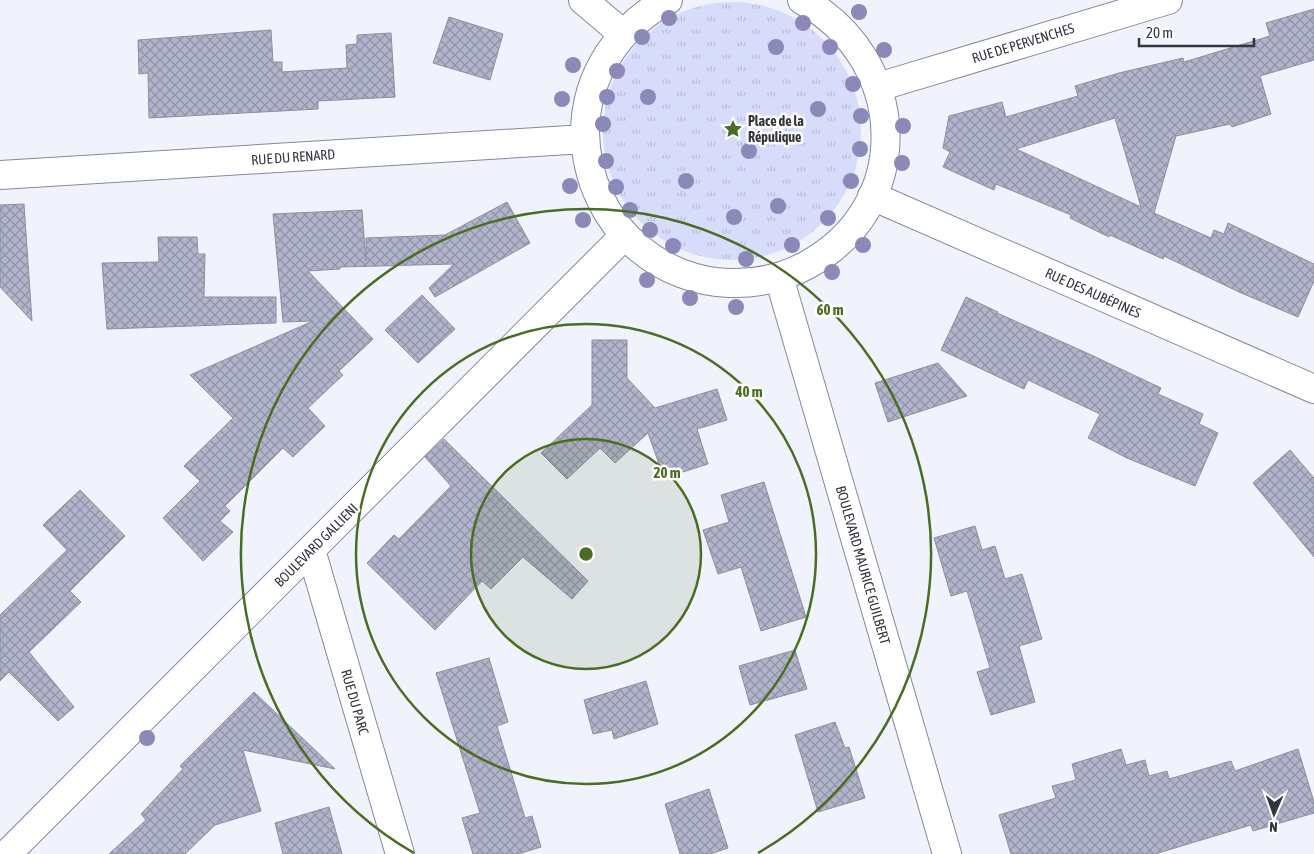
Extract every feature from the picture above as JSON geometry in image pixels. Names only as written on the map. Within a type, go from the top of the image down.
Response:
[{"type":"street","points":[[583,0],[623,34]]},
{"type":"street","points":[[668,0],[639,19],[623,34],[606,58],[594,83],[587,109],[585,139],[590,172],[596,189],[613,221],[645,254],[678,273],[735,284],[779,277],[798,270],[828,252],[859,220],[872,196],[880,175],[885,144],[885,124],[878,86],[867,62],[854,42],[827,16],[806,1]]},
{"type":"street","name":"RUE DE PERVENCHES","points":[[878,86],[1168,0]]},
{"type":"street","name":"RUE DU RENARD","points":[[0,175],[585,139]]},
{"type":"street","name":"RUE DES AUBÉPINES","points":[[872,196],[1314,390]]},
{"type":"street","name":"BOULEVARD GALLIENI","points":[[7,854],[625,235]]},
{"type":"street","name":"BOULEVARD MAURICE GUILBERT","points":[[779,277],[948,854]]},
{"type":"street","name":"RUE DU PARC","points":[[311,550],[400,854]]},
{"type":"green space","points":[[719,2],[745,2],[770,7],[793,17],[814,31],[832,49],[846,70],[856,93],[861,118],[861,144],[856,169],[846,192],[832,213],[814,231],[793,245],[770,255],[745,260],[719,260],[694,255],[671,245],[650,231],[632,213],[618,192],[608,169],[603,144],[603,118],[608,93],[618,70],[632,49],[650,31],[671,17],[694,7]]},
{"type":"building","points":[[1314,9],[1314,60],[1260,76],[1271,114],[1232,127],[1230,124],[1176,136],[1154,213],[1211,238],[1214,230],[1224,234],[1228,223],[1314,264],[1314,281],[1298,317],[1239,292],[1164,256],[1163,259],[1110,235],[1109,237],[1070,218],[1071,215],[996,184],[994,190],[943,167],[950,152],[943,148],[949,116],[1002,102],[1006,117],[1078,96],[1075,86],[1119,73],[1183,58],[1184,62],[1270,36],[1266,23]],"holes":[[[1115,118],[1141,207],[1016,149]]]},
{"type":"building","points":[[449,17],[503,34],[490,80],[433,63]]},
{"type":"building","points":[[271,30],[273,62],[282,62],[282,72],[347,68],[346,45],[357,44],[357,35],[391,33],[395,97],[318,101],[318,109],[149,118],[148,73],[139,74],[138,40]]},
{"type":"building","points":[[507,202],[530,243],[435,297],[429,288],[454,264],[340,267],[340,269],[308,271],[373,339],[339,371],[343,375],[308,408],[325,426],[293,457],[283,448],[225,506],[230,511],[220,521],[233,532],[203,561],[163,518],[200,481],[184,466],[233,418],[190,375],[313,321],[283,322],[273,214],[362,210],[366,261],[366,238],[445,235]]},
{"type":"building","points":[[24,204],[32,321],[0,287],[0,205]]},
{"type":"building","points":[[158,237],[197,237],[198,254],[205,254],[204,297],[276,297],[276,323],[107,329],[102,263],[159,262]]},
{"type":"building","points":[[422,295],[455,329],[418,363],[385,330]]},
{"type":"building","points":[[966,297],[1161,388],[1158,394],[1203,414],[1199,424],[1218,433],[1195,486],[1127,458],[1088,438],[1100,414],[1028,380],[1024,389],[941,350]]},
{"type":"building","points":[[592,340],[627,340],[627,378],[655,408],[717,389],[727,420],[697,429],[708,464],[664,478],[648,433],[615,463],[600,448],[567,479],[541,453],[592,405]]},
{"type":"building","points":[[938,363],[967,396],[888,422],[875,383]]},
{"type":"building","points":[[444,439],[588,581],[572,599],[523,557],[491,589],[482,581],[435,630],[367,563],[394,535],[399,539],[451,486],[425,457]]},
{"type":"building","points":[[1290,450],[1314,478],[1314,557],[1253,483]]},
{"type":"building","points":[[764,482],[806,617],[761,631],[741,567],[718,574],[703,530],[729,522],[721,495]]},
{"type":"building","points":[[80,490],[125,536],[70,591],[81,602],[29,652],[74,707],[58,721],[9,672],[0,681],[0,615],[67,550],[43,525]]},
{"type":"building","points":[[975,526],[982,550],[995,546],[1005,579],[1022,574],[1042,639],[1019,646],[1035,702],[991,715],[977,672],[990,668],[967,591],[951,596],[934,538]]},
{"type":"building","points":[[795,650],[807,689],[750,705],[739,666]]},
{"type":"building","points":[[489,658],[508,722],[497,726],[525,818],[532,816],[541,847],[518,854],[473,854],[462,818],[480,813],[436,673]]},
{"type":"building","points":[[646,681],[658,724],[614,739],[612,730],[593,734],[584,700]]},
{"type":"building","points":[[254,692],[335,769],[243,750],[261,811],[215,825],[185,854],[109,854],[146,820],[141,814],[183,769],[180,766]]},
{"type":"building","points":[[835,722],[845,748],[849,747],[865,798],[818,812],[795,735]]},
{"type":"building","points":[[1121,749],[1126,765],[1145,760],[1149,776],[1167,771],[1169,779],[1231,761],[1235,771],[1298,749],[1314,802],[1314,813],[1253,831],[1251,825],[1155,854],[1011,854],[999,815],[1056,798],[1052,786],[1076,780],[1072,764]]},
{"type":"building","points":[[709,789],[728,848],[710,854],[680,854],[665,804]]},
{"type":"building","points":[[329,807],[342,854],[283,854],[275,823]]},
{"type":"place","name":"Place de la Répulique","points":[[733,129]]}]
